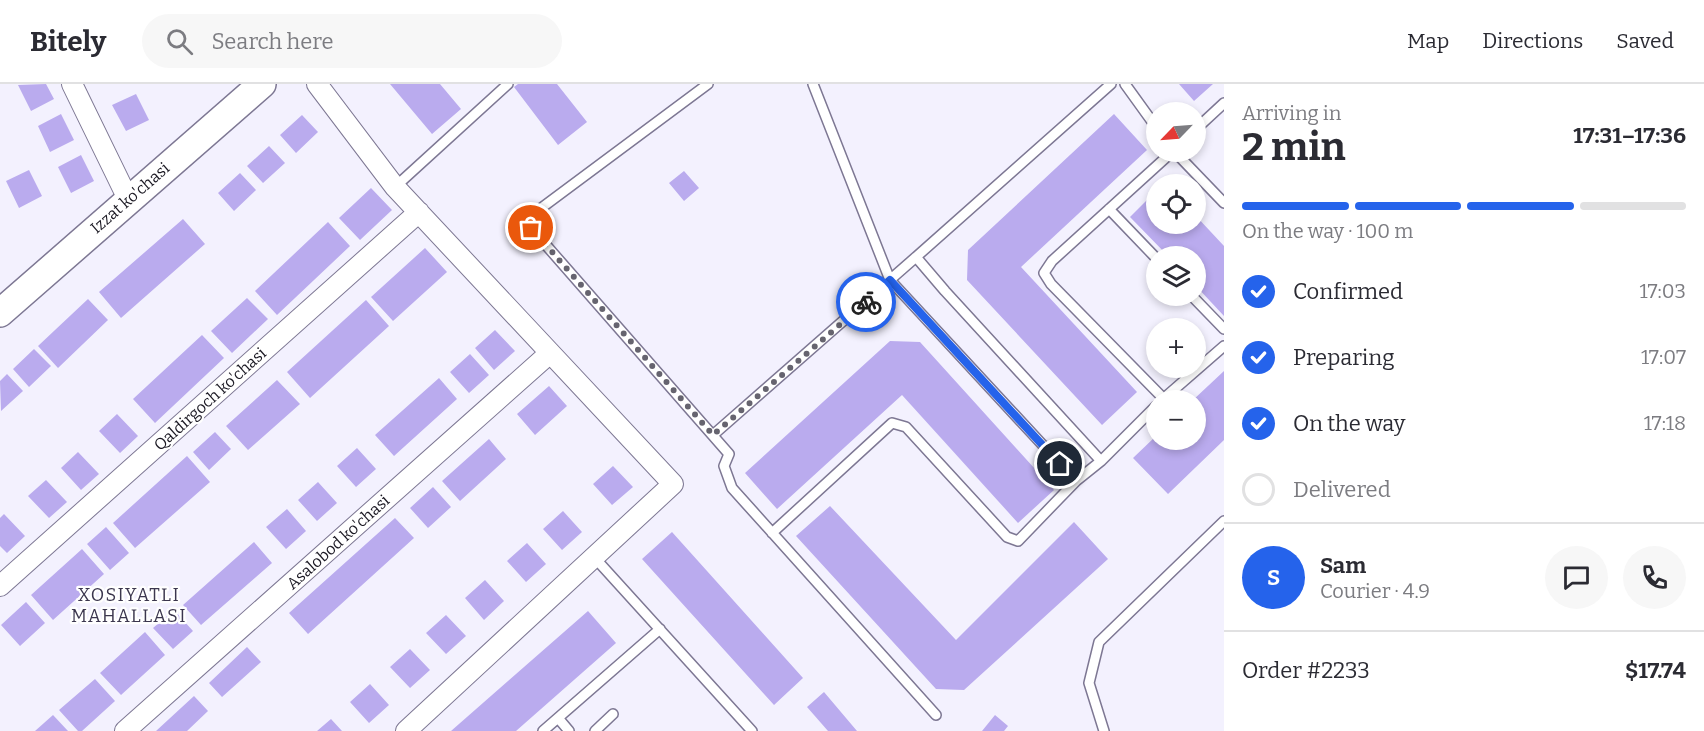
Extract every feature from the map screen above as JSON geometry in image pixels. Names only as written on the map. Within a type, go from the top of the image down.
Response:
[{"type":"main road","name":"Izzat ko'chasi","points":[[0,313],[262,84]]},
{"type":"street","points":[[72,84],[128,199]]},
{"type":"street","points":[[317,84],[395,187],[673,484],[406,731]]},
{"type":"street","name":"Qaldirgoch ko'chasi","points":[[0,586],[419,212]]},
{"type":"street","name":"Asalobod ko'chasi","points":[[125,731],[550,353]]},
{"type":"lane","points":[[395,187],[508,84]]},
{"type":"lane","points":[[708,84],[540,209],[531,228],[729,454],[724,466],[732,488],[936,715]]},
{"type":"lane","points":[[813,84],[890,280],[1076,481]]},
{"type":"lane","points":[[713,435],[1111,84]]},
{"type":"lane","points":[[1125,84],[1146,113]]},
{"type":"lane","points":[[1206,120],[1224,103]]},
{"type":"lane","points":[[1155,390],[1051,284],[1044,273],[1052,261],[1162,162]]},
{"type":"lane","points":[[1183,162],[1224,203]]},
{"type":"lane","points":[[1109,209],[1146,248]]},
{"type":"lane","points":[[916,257],[1101,461]]},
{"type":"lane","points":[[1202,306],[1224,329]]},
{"type":"lane","points":[[1173,390],[1224,346]]},
{"type":"lane","points":[[772,533],[892,423],[906,427],[1006,537],[1018,541],[1076,481],[1101,461],[1146,416]]},
{"type":"lane","points":[[1104,731],[1089,683],[1099,642],[1224,521]]},
{"type":"lane","points":[[594,557],[752,731]]},
{"type":"lane","points":[[543,731],[660,629]]},
{"type":"lane","points":[[595,731],[613,714]]},
{"type":"lane","points":[[558,718],[569,731]]},
{"type":"building","points":[[46,84],[54,99],[31,111],[18,85]]},
{"type":"building","points":[[390,84],[440,84],[461,109],[432,134]]},
{"type":"building","points":[[518,84],[557,84],[587,122],[558,145],[514,87]]},
{"type":"building","points":[[1179,84],[1213,84],[1194,101]]},
{"type":"building","points":[[136,94],[149,120],[126,131],[112,105]]},
{"type":"building","points":[[61,114],[74,140],[50,152],[38,126]]},
{"type":"building","points":[[1114,114],[1146,151],[1021,267],[1137,392],[1102,425],[967,280],[968,250]]},
{"type":"building","points":[[302,115],[318,132],[296,153],[280,135]]},
{"type":"building","points":[[269,146],[285,163],[263,183],[247,166]]},
{"type":"building","points":[[81,155],[94,181],[71,193],[58,167]]},
{"type":"building","points":[[29,170],[42,196],[19,208],[6,181]]},
{"type":"building","points":[[684,171],[699,188],[684,201],[669,183]]},
{"type":"building","points":[[240,173],[256,190],[234,211],[218,193]]},
{"type":"building","points":[[371,188],[392,210],[360,240],[339,218]]},
{"type":"building","points":[[1146,201],[1146,233],[1130,217]]},
{"type":"building","points":[[183,219],[205,244],[121,318],[99,292]]},
{"type":"building","points":[[328,222],[350,246],[277,315],[255,291]]},
{"type":"building","points":[[1206,227],[1224,246],[1224,316],[1206,297],[1206,246],[1158,246],[1147,234],[1206,234]]},
{"type":"building","points":[[425,248],[447,272],[393,321],[371,297]]},
{"type":"building","points":[[247,298],[268,319],[232,353],[211,331]]},
{"type":"building","points":[[88,299],[108,320],[58,368],[38,346]]},
{"type":"building","points":[[366,300],[389,326],[310,398],[287,372]]},
{"type":"building","points":[[495,330],[515,351],[494,370],[475,348]]},
{"type":"building","points":[[202,335],[224,358],[155,423],[133,399]]},
{"type":"building","points":[[890,341],[920,342],[1054,490],[1018,523],[902,395],[777,509],[745,473]]},
{"type":"building","points":[[34,349],[51,366],[29,387],[13,369]]},
{"type":"building","points":[[470,354],[489,375],[469,393],[450,372]]},
{"type":"building","points":[[1224,371],[1224,440],[1168,494],[1133,458],[1146,446],[1146,450],[1206,450],[1206,390],[1204,390]]},
{"type":"building","points":[[7,374],[23,391],[1,411],[0,381]]},
{"type":"building","points":[[439,378],[457,399],[394,456],[375,435]]},
{"type":"building","points":[[277,380],[300,404],[248,450],[226,426]]},
{"type":"building","points":[[549,386],[567,406],[535,435],[517,414]]},
{"type":"building","points":[[117,414],[138,436],[120,453],[99,431]]},
{"type":"building","points":[[215,432],[231,449],[209,470],[193,452]]},
{"type":"building","points":[[489,439],[506,459],[460,501],[442,481]]},
{"type":"building","points":[[357,448],[376,469],[356,487],[337,466]]},
{"type":"building","points":[[78,452],[99,474],[81,490],[61,468]]},
{"type":"building","points":[[187,456],[210,482],[135,548],[113,523]]},
{"type":"building","points":[[613,466],[633,487],[612,505],[593,484]]},
{"type":"building","points":[[46,480],[67,502],[49,518],[28,496]]},
{"type":"building","points":[[318,482],[337,503],[317,521],[298,500]]},
{"type":"building","points":[[433,487],[451,507],[428,528],[410,508]]},
{"type":"building","points":[[830,506],[956,640],[1074,522],[1108,559],[964,690],[936,689],[796,536]]},
{"type":"building","points":[[287,509],[306,531],[286,549],[266,527]]},
{"type":"building","points":[[563,511],[582,532],[562,550],[543,529]]},
{"type":"building","points":[[4,514],[25,536],[7,553],[0,546],[0,518]]},
{"type":"building","points":[[395,518],[414,538],[308,634],[289,613]]},
{"type":"building","points":[[106,527],[129,553],[110,570],[87,544]]},
{"type":"building","points":[[672,532],[803,678],[774,705],[642,559]]},
{"type":"building","points":[[254,542],[272,563],[201,625],[183,605]]},
{"type":"building","points":[[527,543],[546,564],[526,582],[507,561]]},
{"type":"building","points":[[82,549],[104,574],[53,620],[31,595]]},
{"type":"building","points":[[485,580],[504,601],[484,620],[465,598]]},
{"type":"building","points":[[26,602],[45,623],[20,646],[1,625]]},
{"type":"building","points":[[174,610],[193,631],[173,649],[153,628]]},
{"type":"building","points":[[588,611],[616,643],[516,731],[451,731]]},
{"type":"building","points":[[446,615],[466,636],[446,654],[426,633]]},
{"type":"building","points":[[145,632],[165,655],[121,695],[100,673]]},
{"type":"building","points":[[247,647],[261,662],[222,697],[209,683]]},
{"type":"building","points":[[410,649],[430,670],[410,688],[390,667]]},
{"type":"building","points":[[95,679],[115,701],[82,731],[78,731],[59,710]]},
{"type":"building","points":[[370,684],[389,705],[369,723],[350,702]]},
{"type":"building","points":[[824,692],[857,731],[828,731],[807,707]]},
{"type":"building","points":[[194,696],[208,711],[187,731],[156,731]]},
{"type":"building","points":[[53,715],[68,731],[35,731]]},
{"type":"building","points":[[995,715],[1008,726],[1004,731],[982,731]]},
{"type":"building","points":[[331,719],[342,731],[317,731]]},
{"type":"way so far","points":[[531,228],[713,435],[866,302]]},
{"type":"district","name":"XOSIYATLI MAHALLASI","points":[[129,605]]},
{"type":"route","points":[[866,302],[890,280],[1060,464]]}]
